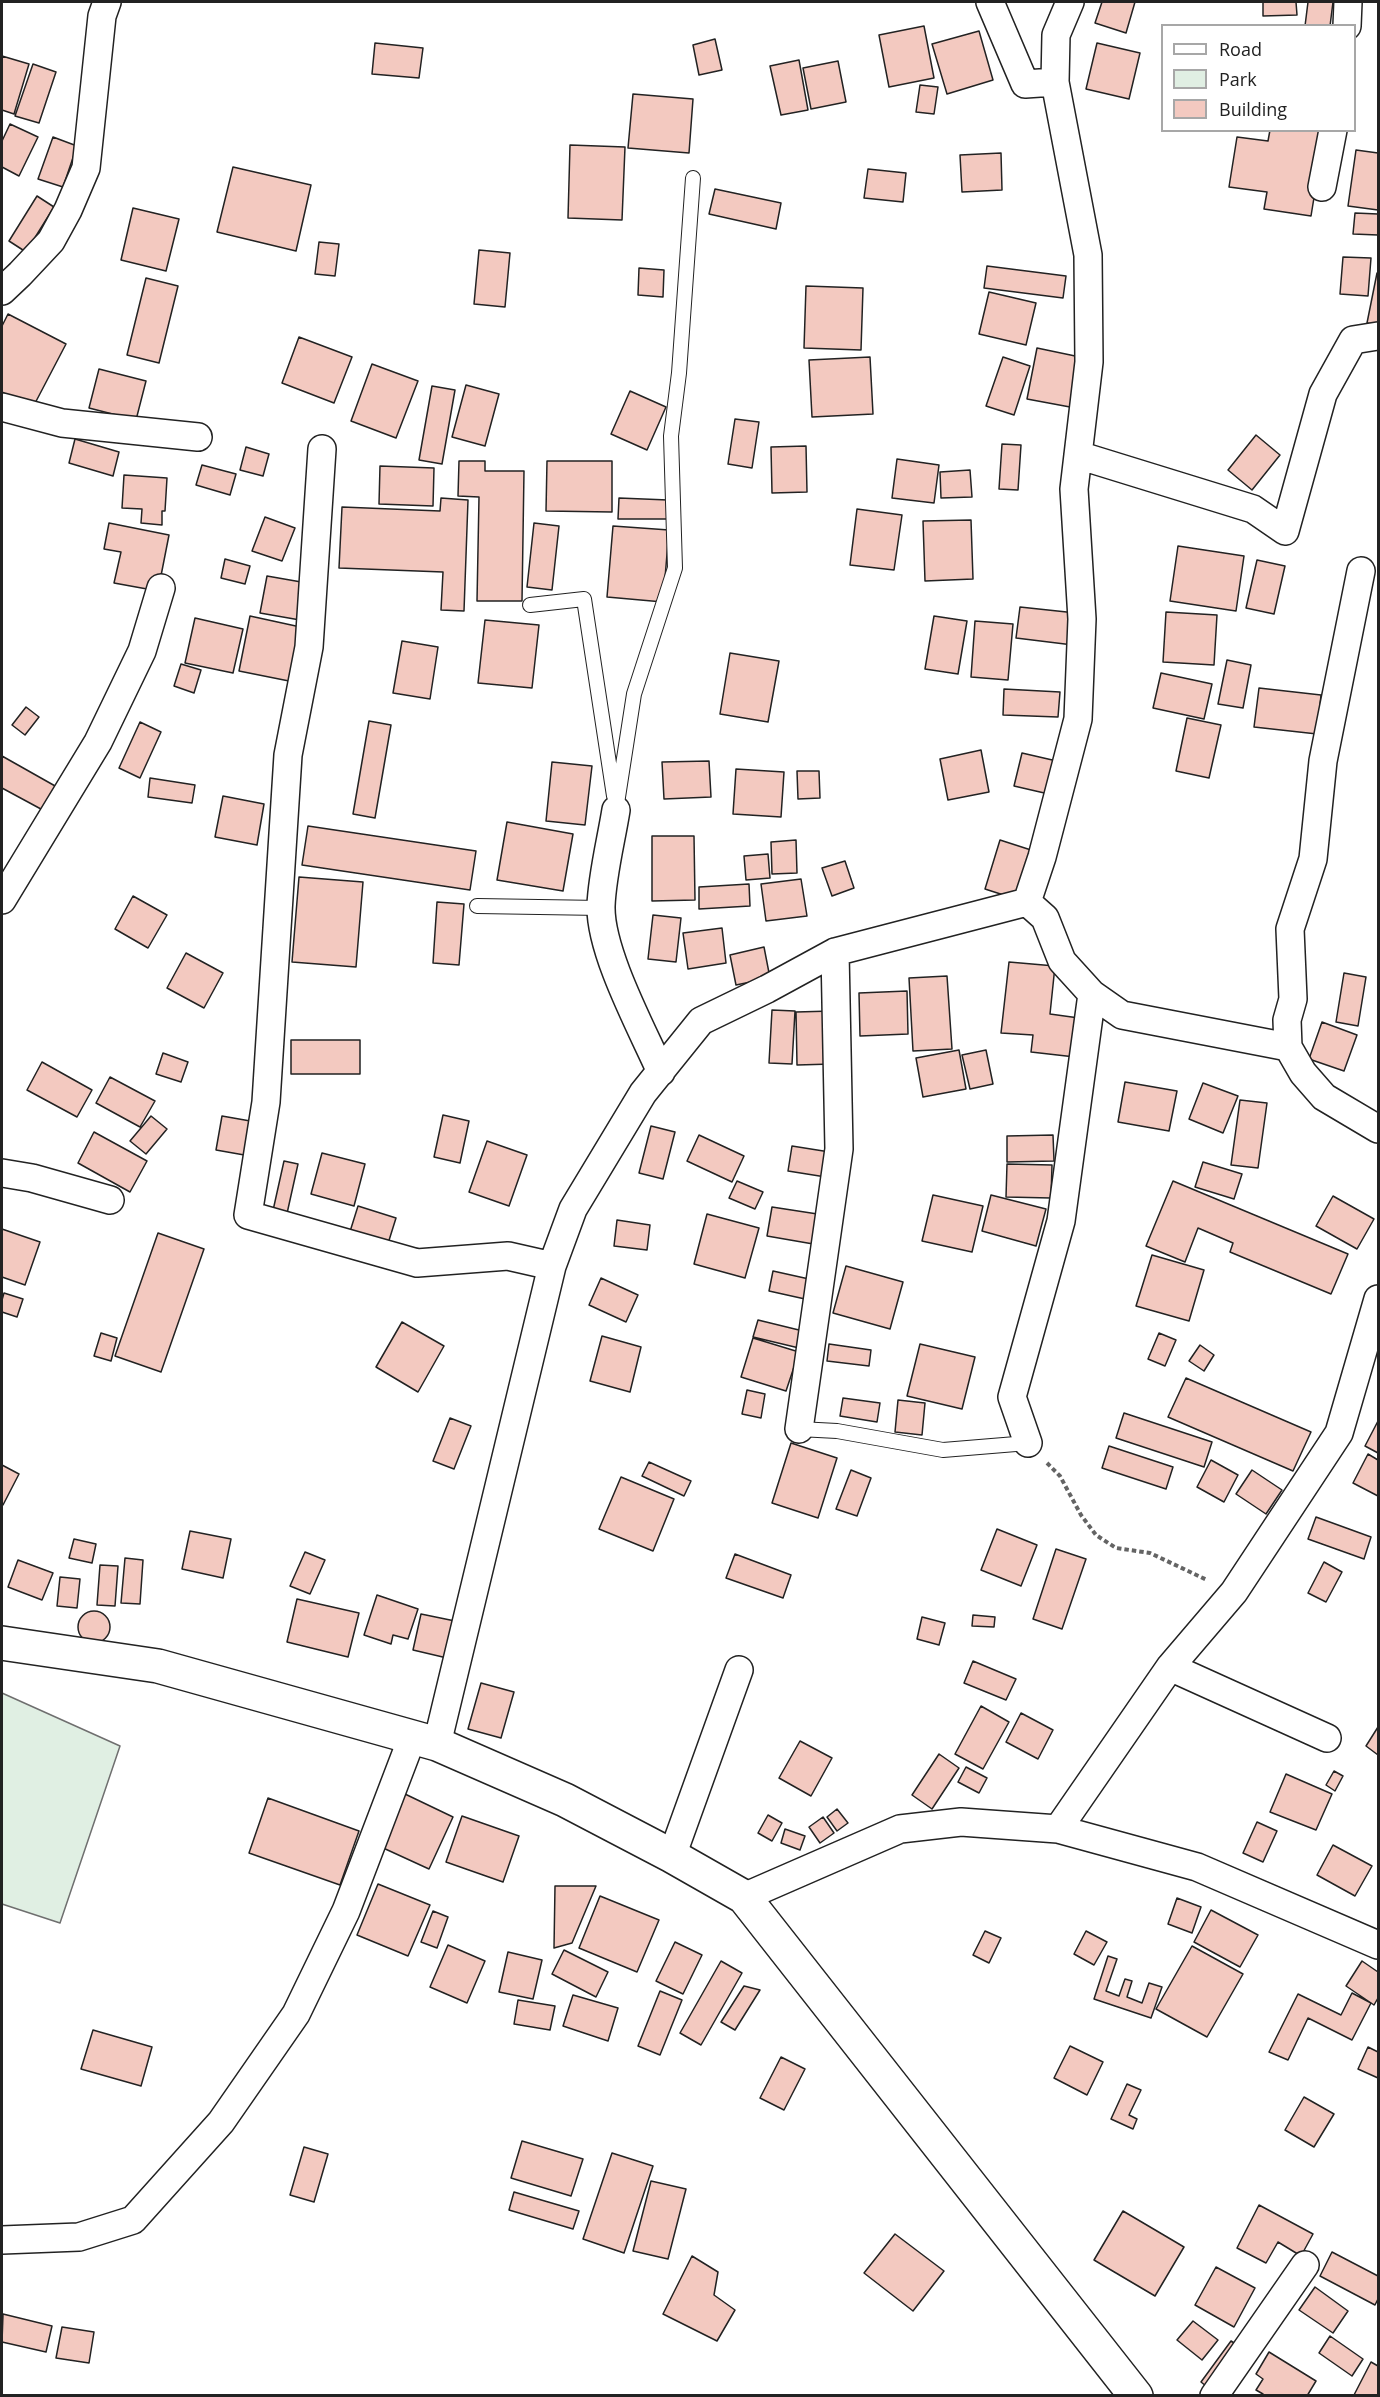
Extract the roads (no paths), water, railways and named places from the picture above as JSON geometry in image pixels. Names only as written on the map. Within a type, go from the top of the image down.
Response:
[{"type":"street","points":[[2,291],[51,241],[68,210],[86,168],[102,16],[107,2]]},
{"type":"street","points":[[990,2],[1025,84],[1055,82]]},
{"type":"street","points":[[1027,902],[1042,857],[1078,719],[1082,619],[1074,489],[1089,362],[1088,255],[1055,82],[1056,35],[1070,2]]},
{"type":"street","points":[[1347,24],[1348,2]]},
{"type":"street","points":[[1323,187],[1333,132]]},
{"type":"street","points":[[1078,455],[1253,509],[1285,531],[1323,394],[1353,340],[1378,336]]},
{"type":"street","points":[[2,407],[62,423],[198,437]]},
{"type":"street","points":[[322,448],[309,647],[288,755],[266,1101],[248,1215],[417,1263],[508,1256],[552,1266]]},
{"type":"street","points":[[1361,571],[1323,761],[1313,860],[1290,928],[1293,999],[1287,1020],[1288,1047],[1302,1073],[1324,1097],[1378,1129]]},
{"type":"street","points":[[2,900],[98,742],[142,651],[161,588]]},
{"type":"street","points":[[616,810],[601,908],[607,941],[618,977],[661,1072]]},
{"type":"street","points":[[2,2240],[79,2237],[133,2220],[221,2122],[296,2014],[424,1741],[552,1266],[573,1209],[643,1093],[701,1021],[835,952],[1027,902]]},
{"type":"street","points":[[1027,902],[1045,918],[1062,961],[1092,994],[1122,1015],[1288,1047]]},
{"type":"street","points":[[799,1429],[839,1149],[835,952]]},
{"type":"street","points":[[1028,1443],[1012,1396],[1060,1221],[1092,994]]},
{"type":"street","points":[[2,1173],[32,1178],[110,1200]]},
{"type":"street","points":[[1058,1829],[1170,1667],[1234,1592],[1339,1433],[1378,1299]]},
{"type":"street","points":[[2,1643],[158,1666],[424,1741],[565,1800],[744,1897],[1136,2396]]},
{"type":"street","points":[[1170,1667],[1327,1738]]},
{"type":"street","points":[[672,1856],[739,1670]]},
{"type":"street","points":[[744,1897],[900,1829],[961,1822],[1058,1829],[1197,1867],[1378,1944]]},
{"type":"street","points":[[1214,2396],[1305,2265]]},
{"type":"lane","points":[[616,810],[634,694],[675,568],[671,436],[679,374],[693,178]]},
{"type":"lane","points":[[530,605],[584,599],[616,810]]},
{"type":"lane","points":[[477,906],[601,908]]},
{"type":"lane","points":[[799,1429],[837,1431],[943,1450],[1028,1443]]}]
